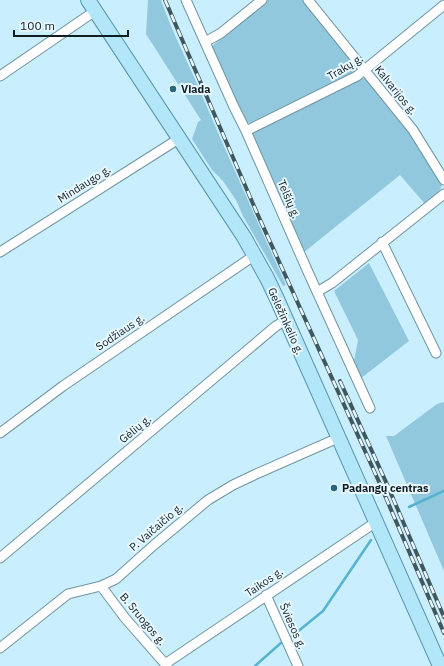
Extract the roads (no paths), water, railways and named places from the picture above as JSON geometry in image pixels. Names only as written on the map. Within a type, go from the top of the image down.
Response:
[{"type":"main road","name":"Geležinkelio g.","points":[[92,6],[180,138],[255,255],[268,278],[440,666]]},
{"type":"street","name":"Telšių g.","points":[[186,0],[370,408]]},
{"type":"street","points":[[205,42],[221,33],[262,0]]},
{"type":"street","name":"Kalvarijos g.","points":[[308,0],[412,130],[444,180]]},
{"type":"street","name":"Trakų g.","points":[[246,131],[345,82],[364,70],[444,5]]},
{"type":"street","points":[[0,76],[92,6]]},
{"type":"street","name":"Mindaugo g.","points":[[0,252],[180,138]]},
{"type":"street","points":[[317,292],[332,283],[444,194]]},
{"type":"street","points":[[382,242],[436,353]]},
{"type":"street","name":"Sodžiaus g.","points":[[0,433],[63,386],[255,255]]},
{"type":"street","name":"Gėlių g.","points":[[0,558],[276,326],[286,320]]},
{"type":"street","name":"P. Vaičaičio g.","points":[[0,648],[68,594],[101,586],[116,580],[154,545],[208,500],[247,478],[338,438]]},
{"type":"street","name":"Taikos g.","points":[[166,665],[266,595],[376,522]]},
{"type":"street","name":"B. Sruogos g.","points":[[101,586],[125,618],[166,665]]},
{"type":"street","name":"Šviesos g.","points":[[266,595],[298,666]]},
{"type":"waterway","points":[[409,507],[444,491]]},
{"type":"waterway","points":[[291,637],[323,611],[371,540]]},
{"type":"waterway","points":[[255,666],[282,642]]},
{"type":"railway","points":[[165,0],[257,213],[380,484],[444,633]]},
{"type":"railway","points":[[340,381],[386,482],[444,617]]},
{"type":"place","name":"Viada","points":[[173,89]]},
{"type":"place","name":"Padangų centras","points":[[334,488]]}]
